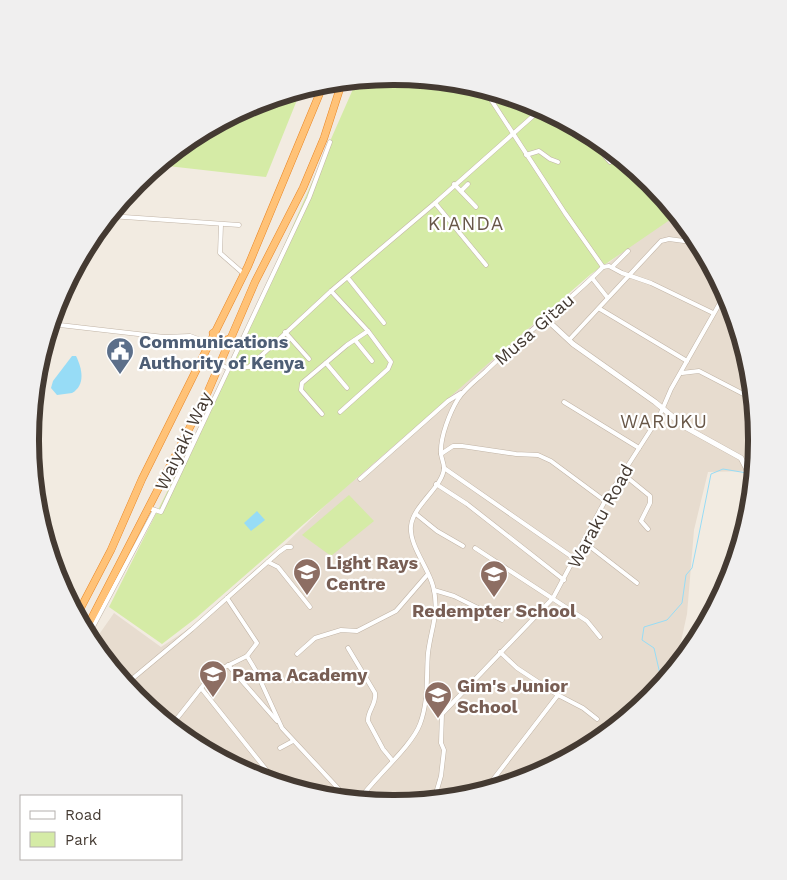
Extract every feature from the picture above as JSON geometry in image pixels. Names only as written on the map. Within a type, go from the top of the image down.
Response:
[{"type":"highway","name":"Waiyaki Way","points":[[90,623],[152,509],[258,277],[303,188],[324,138],[340,89]]},
{"type":"highway","name":"Waiyaki Way","points":[[81,608],[111,550],[142,479],[208,342],[245,273],[320,93]]},
{"type":"highway","points":[[245,273],[250,278],[258,277]]},
{"type":"highway","points":[[214,333],[217,339],[222,341],[230,339]]},
{"type":"street","points":[[490,98],[526,155],[603,267],[612,267],[651,283],[712,313]]},
{"type":"street","points":[[219,364],[227,368],[249,367],[331,291],[435,203],[454,184],[534,115]]},
{"type":"street","points":[[93,627],[152,509],[161,512],[227,368],[309,198],[330,142]]},
{"type":"street","points":[[526,155],[540,151],[550,159],[558,162]]},
{"type":"street","points":[[605,156],[610,162]]},
{"type":"street","points":[[454,184],[476,208]]},
{"type":"street","points":[[461,191],[468,184]]},
{"type":"street","points":[[435,203],[486,265]]},
{"type":"street","points":[[118,217],[239,226]]},
{"type":"street","points":[[221,225],[220,253],[245,273]]},
{"type":"street","points":[[568,340],[600,309],[607,297],[630,276],[656,245],[664,239],[688,242]]},
{"type":"street","points":[[612,267],[628,251]]},
{"type":"street","name":"Musa Gitau","points":[[444,468],[441,454],[443,437],[458,399],[603,267]]},
{"type":"street","points":[[348,278],[384,323]]},
{"type":"street","points":[[592,278],[607,297]]},
{"type":"street","points":[[331,291],[389,357],[390,366],[340,412]]},
{"type":"street","name":"Waraku Road","points":[[442,714],[553,598],[605,501],[662,409],[671,389],[682,373],[712,313],[720,301]]},
{"type":"street","points":[[600,309],[687,361]]},
{"type":"street","points":[[545,318],[568,340],[685,427],[741,458],[747,468]]},
{"type":"street","points":[[58,325],[164,336],[190,336],[208,342]]},
{"type":"street","points":[[285,332],[309,359]]},
{"type":"street","points":[[322,414],[300,387],[302,383],[355,340],[368,332]]},
{"type":"street","points":[[355,340],[372,361]]},
{"type":"street","points":[[326,363],[347,388]]},
{"type":"street","points":[[682,373],[699,371],[745,395]]},
{"type":"street","points":[[360,479],[448,401],[465,391]]},
{"type":"street","points":[[564,402],[639,448]]},
{"type":"street","points":[[441,454],[453,446],[462,446],[516,454],[538,455],[551,461],[605,501]]},
{"type":"street","points":[[365,794],[392,760],[413,738],[420,726],[428,686],[428,654],[435,623],[434,590],[426,564],[412,539],[411,528],[416,514],[444,468],[575,559]]},
{"type":"street","points":[[623,474],[650,496],[650,503],[641,521],[648,529]]},
{"type":"street","points":[[436,484],[467,504],[564,580]]},
{"type":"street","points":[[416,514],[437,531],[463,546]]},
{"type":"street","points":[[584,542],[637,583]]},
{"type":"street","points":[[132,679],[286,547],[291,547]]},
{"type":"street","points":[[475,548],[587,622],[600,637]]},
{"type":"street","points":[[268,562],[278,567],[310,607]]},
{"type":"street","points":[[297,654],[315,638],[341,630],[357,631],[396,611],[428,574]]},
{"type":"street","points":[[434,590],[454,596],[502,620]]},
{"type":"street","points":[[176,720],[209,678],[228,665],[247,656],[257,643],[227,598]]},
{"type":"street","points":[[348,648],[375,693],[375,701],[368,716],[368,721],[383,749],[392,760]]},
{"type":"street","points":[[500,652],[517,668],[558,695],[583,708],[597,719]]},
{"type":"street","points":[[247,656],[256,671],[280,724]]},
{"type":"street","points":[[228,665],[340,791]]},
{"type":"street","points":[[428,686],[442,714],[441,743],[444,750],[441,776],[436,792]]},
{"type":"street","points":[[201,688],[268,772]]},
{"type":"street","points":[[492,781],[558,695]]},
{"type":"street","points":[[280,748],[293,740]]},
{"type":"shaded area","points":[[670,218],[701,263],[721,304],[736,348],[745,394],[748,440],[745,471],[708,472],[694,530],[687,614],[681,648],[660,674],[627,707],[591,735],[571,747],[529,768],[485,783],[440,792],[417,794],[394,795],[347,792],[302,783],[279,776],[258,768],[216,747],[196,735],[160,707],[112,656],[98,636],[114,613],[161,647],[199,622],[274,555],[363,469],[412,430],[448,392],[632,244]]},
{"type":"green space","points":[[394,85],[440,88],[485,97],[529,112],[591,145],[627,173],[671,219],[591,274],[196,618],[162,644],[109,607],[235,357],[354,87]]},
{"type":"green space","points":[[298,98],[266,177],[169,166],[196,145],[216,133],[258,112]]},
{"type":"green space","points":[[349,495],[374,521],[331,556],[302,535]]},
{"type":"water","points":[[72,356],[76,356],[80,366],[81,381],[72,393],[57,395],[51,388],[53,381]]},
{"type":"water","points":[[257,511],[265,520],[251,531],[244,523]]},
{"type":"waterway","points":[[660,674],[654,648],[642,640],[644,627],[667,620],[682,603],[686,575],[692,568],[711,474],[723,469],[746,473]]},
{"type":"place","name":"Communications Authority of Kenya","points":[[120,375]]},
{"type":"place","name":"Light Rays Centre","points":[[307,596]]},
{"type":"place","name":"Redempter School","points":[[494,598]]},
{"type":"place","name":"Pama Academy","points":[[213,698]]},
{"type":"place","name":"Gim's Junior School","points":[[438,719]]},
{"type":"district","name":"KIANDA","points":[[466,223]]},
{"type":"district","name":"WARUKU","points":[[664,421]]}]
